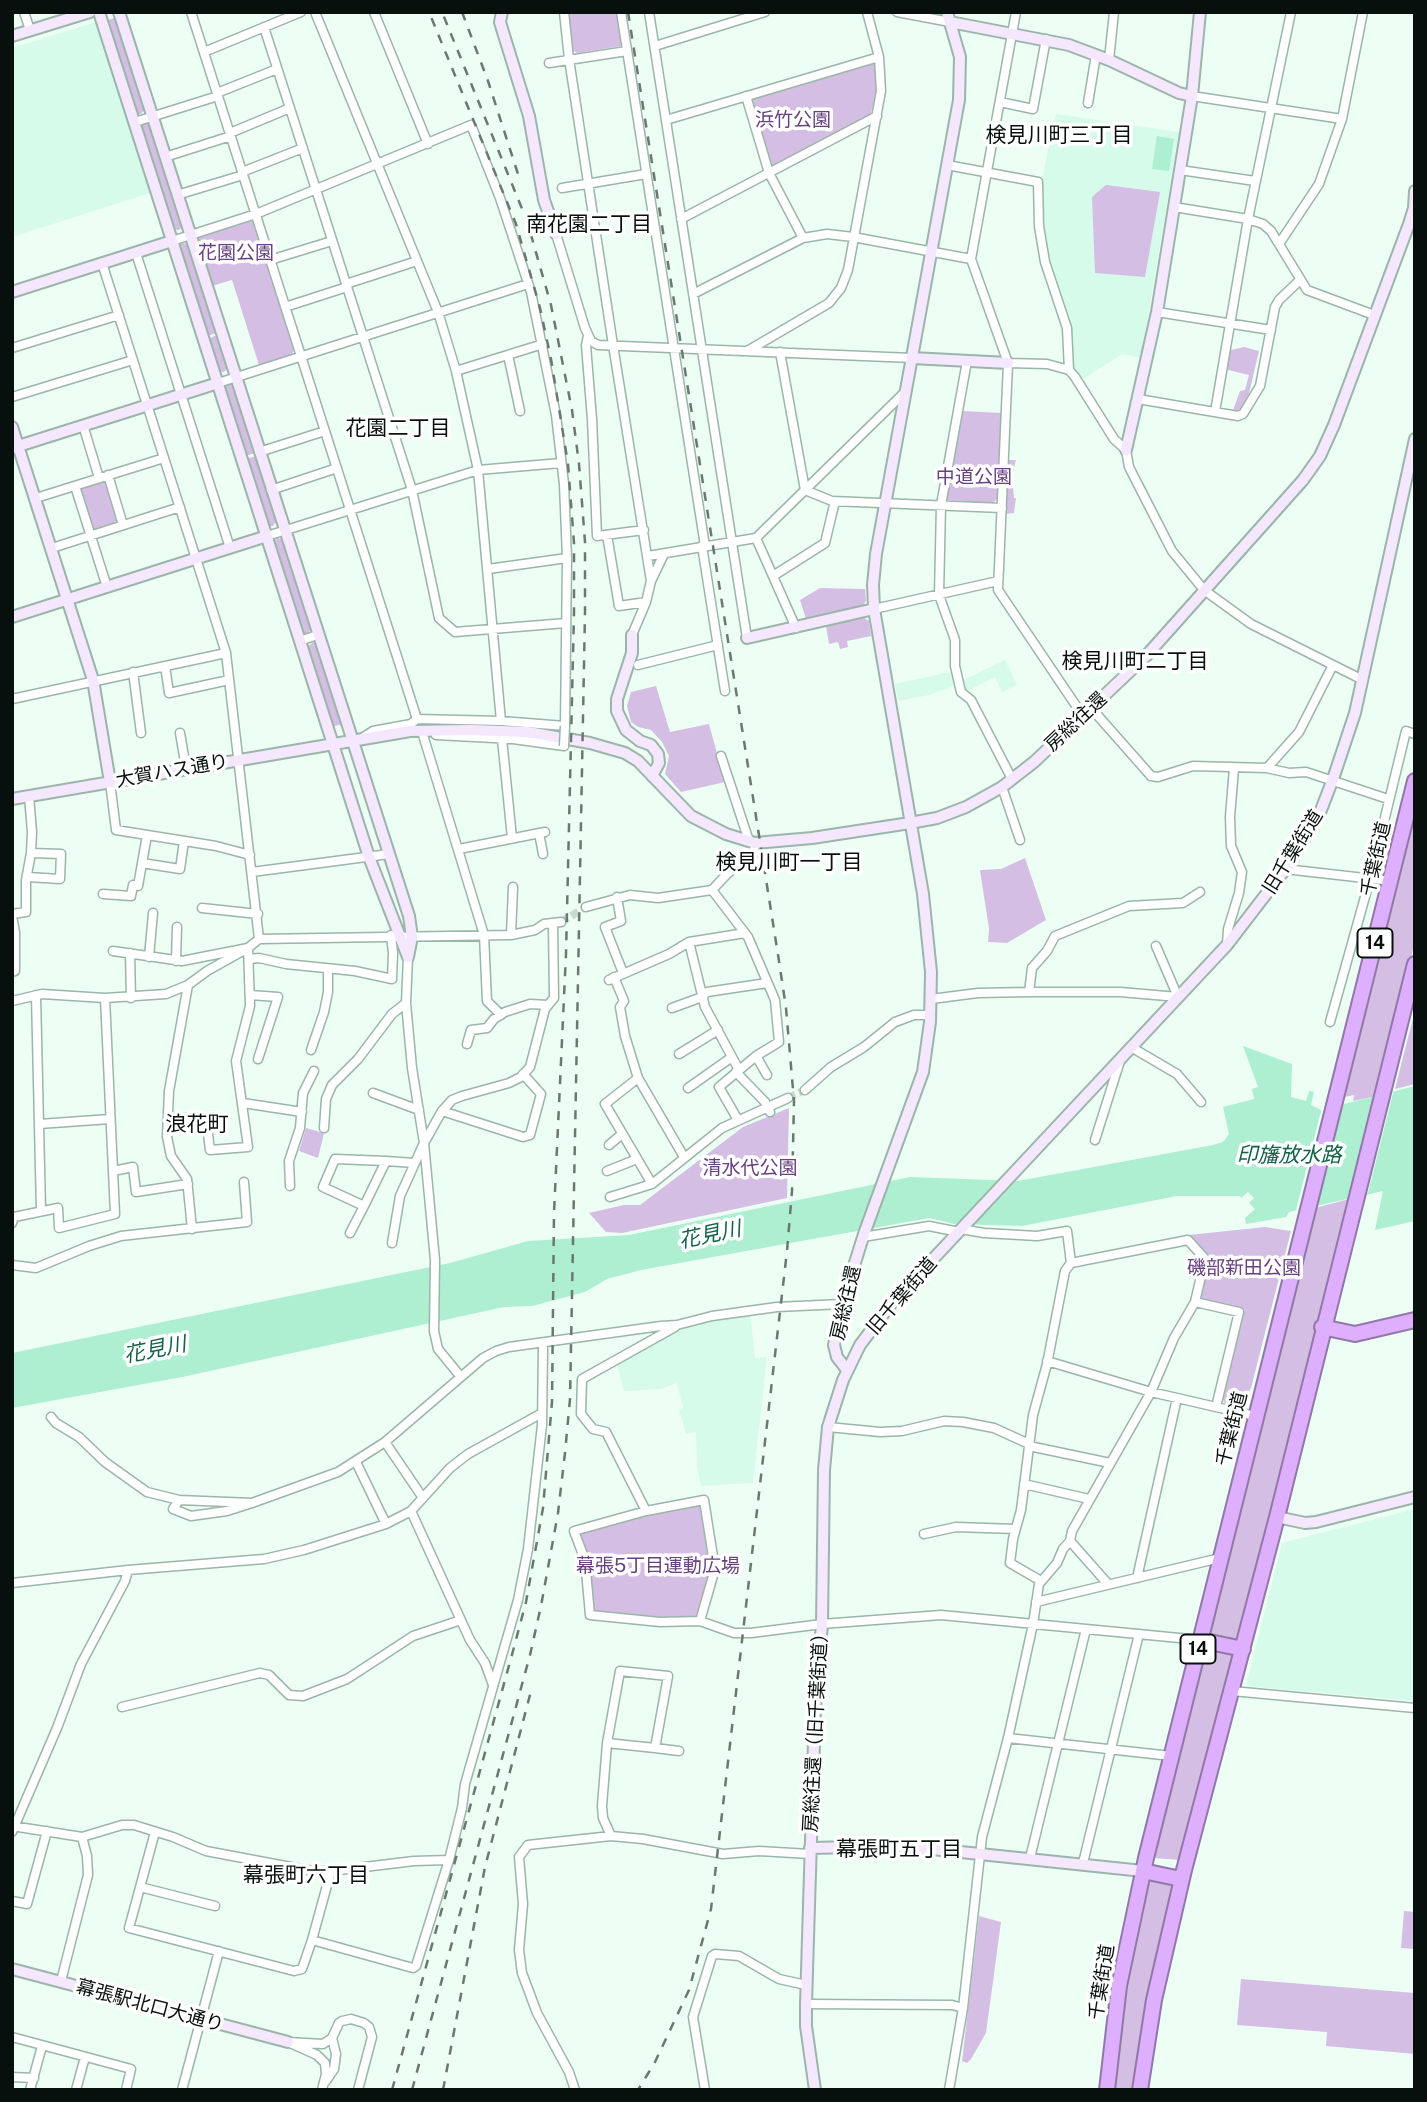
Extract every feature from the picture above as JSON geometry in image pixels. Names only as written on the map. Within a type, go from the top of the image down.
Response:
[{"type":"highway","name":"千葉街道","points":[[1107,2090],[1119,1986],[1143,1871],[1415,782]]},
{"type":"highway","name":"14","points":[[1140,2090],[1154,2000],[1181,1879],[1277,1517],[1322,1327],[1415,964]]},
{"type":"highway","points":[[1322,1327],[1355,1334],[1415,1320]]},
{"type":"highway","points":[[1200,1640],[1243,1649]]},
{"type":"highway","points":[[1143,1871],[1181,1879]]},
{"type":"street","points":[[24,12],[30,30]]},
{"type":"street","points":[[12,36],[90,12]]},
{"type":"street","points":[[99,12],[369,857],[395,936],[408,957]]},
{"type":"street","points":[[119,12],[317,635],[356,741],[409,916],[412,937],[408,957],[407,1003],[435,1260],[435,1331],[438,1349],[461,1377]]},
{"type":"street","points":[[191,12],[416,719]]},
{"type":"street","points":[[204,52],[301,12]]},
{"type":"street","points":[[316,12],[438,312],[456,371],[478,470],[501,721]]},
{"type":"street","points":[[374,12],[428,144]]},
{"type":"street","points":[[502,12],[500,22],[529,116],[544,200],[588,335],[597,345],[1047,364],[1069,370]]},
{"type":"street","points":[[564,12],[588,184],[651,581]]},
{"type":"street","points":[[621,12],[725,691]]},
{"type":"street","points":[[649,12],[747,638],[998,581]]},
{"type":"street","points":[[655,46],[765,12]]},
{"type":"street","points":[[749,350],[829,303],[845,279],[881,91],[879,57],[867,12]]},
{"type":"street","points":[[897,12],[949,17],[1046,39],[1109,60],[1179,93],[1342,118]]},
{"type":"street","points":[[1016,12],[971,259],[1008,363],[998,590],[1087,712],[1151,776],[1158,777],[1193,765],[1267,768],[1289,774],[1306,772],[1334,779],[1388,799]]},
{"type":"street","points":[[1109,60],[1114,12]]},
{"type":"street","points":[[1200,12],[1192,96],[1157,312],[1126,450],[1129,467],[1172,551],[1204,590],[1251,624],[1363,680]]},
{"type":"street","points":[[1215,412],[1255,181],[1291,12]]},
{"type":"street","points":[[1279,244],[1319,184],[1342,118],[1363,12]]},
{"type":"street","points":[[805,1090],[831,1067],[864,1047],[895,1022],[914,1016],[930,1015],[929,938],[874,609],[873,585],[876,554],[959,100],[960,57],[949,17]]},
{"type":"street","points":[[264,27],[412,490],[439,618],[455,632],[566,623]]},
{"type":"street","points":[[1000,102],[1033,108],[1046,39]]},
{"type":"street","points":[[549,63],[627,51]]},
{"type":"street","points":[[1088,103],[1096,55]]},
{"type":"street","points":[[666,120],[879,57]]},
{"type":"street","points":[[135,122],[218,94],[277,68]]},
{"type":"street","points":[[746,96],[769,173],[803,238]]},
{"type":"street","points":[[164,157],[230,134],[290,108]]},
{"type":"street","points":[[681,219],[877,116]]},
{"type":"street","points":[[12,292],[256,214],[471,125],[508,220],[528,284],[543,344],[556,415],[567,558],[564,746],[527,740],[423,736],[377,742],[356,741]]},
{"type":"street","points":[[177,195],[243,173],[303,148]]},
{"type":"street","points":[[947,165],[1038,182],[1039,226],[1045,262],[1066,328],[1069,370],[1114,439],[1126,450]]},
{"type":"street","points":[[1180,170],[1255,181]]},
{"type":"street","points":[[562,188],[646,174]]},
{"type":"street","name":"房総往還","points":[[752,842],[802,840],[910,823],[937,818],[966,807],[1012,779],[1168,634],[1303,480],[1320,456],[1409,223],[1414,208],[1415,191]]},
{"type":"street","points":[[1174,206],[1263,224],[1279,244],[1299,281],[1310,293],[1374,315]]},
{"type":"street","points":[[693,295],[803,238],[827,234],[971,259]]},
{"type":"street","points":[[270,260],[332,241]]},
{"type":"street","points":[[136,253],[230,548]]},
{"type":"street","points":[[285,307],[417,261]]},
{"type":"street","points":[[102,263],[226,653],[259,939]]},
{"type":"street","points":[[1138,399],[1238,416],[1243,414],[1260,386],[1279,300],[1299,281]]},
{"type":"street","points":[[15,447],[528,284]]},
{"type":"street","points":[[1157,312],[1271,330]]},
{"type":"street","points":[[12,348],[118,315]]},
{"type":"street","points":[[588,335],[586,345],[597,536],[644,530]]},
{"type":"street","points":[[456,371],[543,344]]},
{"type":"street","points":[[780,352],[805,490]]},
{"type":"street","points":[[508,355],[520,411]]},
{"type":"street","points":[[12,397],[133,360]]},
{"type":"street","points":[[967,361],[941,505],[939,595],[955,640],[961,692],[971,700],[1012,779]]},
{"type":"street","points":[[648,556],[756,538],[905,391]]},
{"type":"street","points":[[83,425],[99,478]]},
{"type":"street","points":[[12,428],[15,447],[36,498],[93,680],[116,830],[250,855]]},
{"type":"street","points":[[258,452],[325,430]]},
{"type":"street","name":"旧千葉街道","points":[[847,1370],[860,1345],[880,1318],[1227,945],[1286,869],[1321,810],[1355,713],[1415,439]]},
{"type":"street","points":[[36,498],[164,458]]},
{"type":"street","points":[[12,617],[478,470],[561,463]]},
{"type":"street","points":[[271,490],[337,468]]},
{"type":"street","points":[[108,475],[124,525]]},
{"type":"street","points":[[75,486],[107,587]]},
{"type":"street","points":[[805,490],[835,501],[1002,508]]},
{"type":"street","points":[[773,576],[825,543],[835,501]]},
{"type":"street","points":[[52,548],[180,507]]},
{"type":"street","points":[[607,535],[619,606],[646,602]]},
{"type":"street","points":[[756,538],[796,628]]},
{"type":"street","points":[[652,776],[659,763],[658,754],[651,746],[626,730],[617,711],[617,699],[632,653],[632,635],[646,602],[651,581],[664,554]]},
{"type":"street","points":[[488,569],[567,558]]},
{"type":"street","points":[[300,641],[317,635]]},
{"type":"street","points":[[638,665],[718,645]]},
{"type":"street","points":[[12,699],[226,653]]},
{"type":"street","points":[[164,666],[169,692],[229,680]]},
{"type":"street","points":[[1267,768],[1299,732],[1333,666]]},
{"type":"street","points":[[133,672],[141,733]]},
{"type":"street","points":[[356,741],[373,731],[411,724],[416,719],[565,726]]},
{"type":"street","name":"大賀ハス通り","points":[[12,799],[410,731],[528,732],[590,743],[625,753],[638,761],[691,816],[726,834],[752,842]]},
{"type":"street","points":[[1330,1022],[1370,879],[1406,731],[1415,734]]},
{"type":"street","points":[[180,733],[186,768]]},
{"type":"street","points":[[423,736],[484,935],[487,1001],[500,1015]]},
{"type":"street","points":[[502,739],[512,838]]},
{"type":"street","points":[[586,906],[630,895],[658,898],[712,890],[754,854],[721,756]]},
{"type":"street","points":[[1227,945],[1228,929],[1242,872],[1231,846],[1230,817],[1234,768]]},
{"type":"street","points":[[1002,787],[1020,841]]},
{"type":"street","points":[[12,972],[15,971],[12,915],[26,912],[32,853],[29,796]]},
{"type":"street","points":[[459,849],[542,833],[543,853]]},
{"type":"street","points":[[103,894],[131,896],[132,885],[138,886],[146,835]]},
{"type":"street","points":[[142,863],[180,869],[184,841]]},
{"type":"street","points":[[28,877],[60,879],[61,854],[32,853]]},
{"type":"street","points":[[252,872],[389,854]]},
{"type":"street","points":[[1286,869],[1391,881]]},
{"type":"street","points":[[511,935],[513,887]]},
{"type":"street","points":[[712,890],[746,933],[775,1000],[779,1042],[756,1056],[719,1087],[738,1120]]},
{"type":"street","points":[[1029,992],[1032,968],[1047,951],[1055,936],[1129,906],[1183,903],[1200,892]]},
{"type":"street","points":[[617,897],[621,921],[605,927],[615,977],[624,1001],[620,1007],[625,1036],[638,1079],[684,1157]]},
{"type":"street","points":[[202,908],[258,914]]},
{"type":"street","points":[[149,957],[153,913]]},
{"type":"street","points":[[12,1001],[36,995],[131,998],[166,994],[188,985],[259,939],[511,935],[522,934],[544,924],[557,923],[554,998],[543,1014],[530,1067],[509,1083],[452,1100],[442,1111],[400,1196],[392,1243]]},
{"type":"street","points":[[176,961],[177,927]]},
{"type":"street","points":[[615,977],[669,954],[689,942],[746,933]]},
{"type":"street","points":[[249,959],[259,958],[286,964],[355,971],[392,979],[395,936]]},
{"type":"street","points":[[689,942],[702,997],[737,1071],[769,1110]]},
{"type":"street","points":[[931,999],[978,993],[1029,992],[1120,992],[1178,997],[1156,946]]},
{"type":"street","points":[[113,951],[176,961],[195,960],[248,948]]},
{"type":"street","points":[[169,1118],[206,1118],[210,1150],[248,1147],[236,1061],[250,1006],[248,948]]},
{"type":"street","points":[[130,953],[131,998]]},
{"type":"street","points":[[312,1050],[326,1002],[328,969]]},
{"type":"street","points":[[671,1008],[702,997],[707,992],[767,983]]},
{"type":"street","points":[[188,985],[169,1091],[168,1148],[188,1184],[192,1229]]},
{"type":"street","points":[[36,995],[41,1211]]},
{"type":"street","points":[[250,995],[278,997],[258,1059]]},
{"type":"street","points":[[12,1223],[14,1217],[58,1208],[59,1228],[115,1214],[106,998]]},
{"type":"street","points":[[324,1128],[326,1099],[332,1085],[358,1059],[392,1014],[407,1003]]},
{"type":"street","points":[[467,1044],[471,1030],[487,1028],[494,1018],[500,1015],[530,1004],[548,1005]]},
{"type":"street","name":"房総往還","points":[[847,1370],[836,1356],[834,1345],[842,1304],[923,1072],[930,1015]]},
{"type":"street","points":[[679,1054],[718,1030]]},
{"type":"street","points":[[1131,1047],[1177,1074],[1201,1102]]},
{"type":"street","points":[[756,1056],[767,1075]]},
{"type":"street","points":[[688,1088],[732,1057]]},
{"type":"street","points":[[1095,1140],[1121,1058]]},
{"type":"street","points":[[290,1186],[289,1161],[300,1128],[303,1093],[314,1071]]},
{"type":"street","points":[[442,1111],[523,1137],[530,1135],[541,1094],[523,1074]]},
{"type":"street","points":[[638,1079],[605,1104],[652,1184]]},
{"type":"street","points":[[373,1093],[419,1110]]},
{"type":"street","points":[[611,1197],[652,1184],[722,1128],[769,1110],[788,1098]]},
{"type":"street","points":[[243,1102],[302,1112]]},
{"type":"street","points":[[39,1124],[110,1119]]},
{"type":"street","points":[[609,1145],[622,1134]]},
{"type":"street","points":[[607,1171],[636,1158]]},
{"type":"street","points":[[365,1206],[323,1187],[335,1159],[414,1163]]},
{"type":"street","points":[[350,1233],[386,1161]]},
{"type":"street","points":[[113,1171],[133,1167],[136,1192],[188,1184]]},
{"type":"street","points":[[12,1265],[36,1268],[121,1236],[247,1222],[244,1182]]},
{"type":"street","points":[[864,1236],[929,1226],[1037,1236],[1067,1231],[1071,1263],[1065,1272],[1033,1415],[1010,1563],[1041,1581]]},
{"type":"street","points":[[949,2090],[963,2008],[979,1854],[1008,1738],[1041,1581],[1057,1563],[1070,1541],[1072,1531],[1089,1499],[1151,1392],[1174,1338],[1195,1302],[1205,1259],[1188,1240],[1071,1263]]},
{"type":"street","points":[[1195,1302],[1239,1312],[1216,1407]]},
{"type":"street","points":[[179,1500],[173,1509],[191,1516],[227,1511],[338,1472],[385,1442],[483,1358],[509,1347],[677,1325],[712,1315],[777,1307],[842,1304]]},
{"type":"street","points":[[646,1511],[606,1432],[593,1429],[581,1414],[582,1380],[677,1325]]},
{"type":"street","points":[[312,1940],[413,1968],[416,1966],[449,1860],[465,1784],[518,1600],[528,1549],[542,1413],[543,1348]]},
{"type":"street","points":[[1047,1361],[1151,1392],[1255,1416]]},
{"type":"street","name":"房総往還（旧千葉街道）","points":[[816,2090],[806,2026],[806,1985],[815,1709],[822,1623],[824,1470],[828,1427],[847,1370]]},
{"type":"street","points":[[1137,1577],[1177,1398]]},
{"type":"street","points":[[12,1583],[264,1559],[304,1550],[386,1524],[411,1511],[450,1468],[468,1454],[542,1413]]},
{"type":"street","points":[[51,1418],[147,1492],[179,1500],[252,1503]]},
{"type":"street","points":[[828,1427],[880,1432],[902,1431],[944,1421],[963,1422],[993,1428],[1029,1445],[1110,1463]]},
{"type":"street","points":[[385,1442],[423,1498]]},
{"type":"street","points":[[356,1462],[386,1524]]},
{"type":"street","points":[[1024,1484],[1089,1499]]},
{"type":"street","points":[[1277,1517],[1316,1522],[1415,1497]]},
{"type":"street","points":[[700,1621],[715,1569],[704,1500],[646,1511],[574,1531],[584,1560],[590,1615],[660,1622],[700,1621],[734,1633],[822,1623],[941,1615],[1200,1640]]},
{"type":"street","points":[[411,1511],[494,1685]]},
{"type":"street","points":[[924,1534],[956,1527],[1016,1529]]},
{"type":"street","points":[[1070,1541],[1108,1584]]},
{"type":"street","points":[[1036,1602],[1220,1558]]},
{"type":"street","points":[[128,1570],[125,1581],[81,1664],[57,1728],[13,1828],[82,1837],[122,1825],[134,1825],[206,1852],[312,1871],[449,1860]]},
{"type":"street","points":[[122,1707],[264,1673],[289,1695],[303,1696],[346,1679],[413,1636],[461,1620]]},
{"type":"street","points":[[1030,1858],[1086,1629]]},
{"type":"street","points":[[1083,1863],[1139,1634]]},
{"type":"street","points":[[611,1836],[603,1818],[602,1805],[607,1743],[620,1671],[668,1676],[655,1748]]},
{"type":"street","points":[[1232,1691],[1415,1708]]},
{"type":"street","points":[[1008,1738],[1171,1756]]},
{"type":"street","points":[[607,1743],[679,1751]]},
{"type":"street","points":[[12,1901],[27,1904],[47,1831]]},
{"type":"street","points":[[155,1832],[129,1928],[296,1971],[302,1969],[331,1871]]},
{"type":"street","points":[[575,2090],[569,2072],[537,2013],[522,1973],[519,1950],[523,1904],[519,1857],[528,1845],[611,1836],[643,1839],[723,1854],[903,1846],[1143,1871]]},
{"type":"street","points":[[61,1981],[88,1875],[82,1837]]},
{"type":"street","points":[[140,1887],[215,1906]]},
{"type":"street","points":[[182,2090],[219,1951]]},
{"type":"street","points":[[705,2090],[693,2017],[712,1956],[739,1956],[779,1979],[806,1985]]},
{"type":"street","name":"幕張駅北口大通り","points":[[12,1969],[288,2042]]},
{"type":"street","points":[[806,2004],[963,2008]]},
{"type":"street","points":[[322,2088],[334,2069],[336,2054],[332,2038],[339,2022],[351,2020],[369,2027],[372,2036],[358,2090]]},
{"type":"street","points":[[12,2037],[131,2069],[125,2090]]},
{"type":"street","points":[[288,2042],[318,2045],[332,2038]]},
{"type":"street","points":[[288,2042],[321,2058],[326,2068],[322,2088]]},
{"type":"street","points":[[30,2090],[42,2046]]},
{"type":"street","points":[[76,2090],[85,2057]]},
{"type":"street","points":[[12,2077],[34,2078]]},
{"type":"shaded area","points":[[96,22],[150,193],[12,237],[12,48]]},
{"type":"shaded area","points":[[1056,114],[1179,132],[1141,358],[1122,354],[1084,379],[1075,370],[1073,363],[1071,328],[1049,262],[1044,219],[1042,179]]},
{"type":"shaded area","points":[[1005,660],[1017,685],[1002,692],[995,677],[965,692],[960,682]]},
{"type":"shaded area","points":[[955,671],[958,684],[929,695],[898,701],[895,684]]},
{"type":"shaded area","points":[[750,1312],[755,1358],[767,1357],[753,1483],[701,1486],[697,1466],[696,1432],[686,1434],[679,1410],[683,1408],[677,1383],[661,1389],[624,1391],[617,1364],[685,1326],[723,1315]]},
{"type":"shaded area","points":[[1415,1509],[1415,1701],[1246,1686],[1282,1543]]},
{"type":"green space","points":[[568,12],[618,12],[623,42],[621,46],[577,53],[572,50]]},
{"type":"green space","points":[[117,17],[146,108],[141,114],[137,114],[105,21]]},
{"type":"green space","name":"浜竹公園","points":[[871,63],[877,66],[877,92],[870,116],[774,167],[770,164],[751,103],[753,98]]},
{"type":"green space","points":[[148,122],[151,124],[183,226],[179,230],[172,229],[139,127]]},
{"type":"green space","points":[[1106,185],[1160,192],[1145,277],[1095,273],[1092,197]]},
{"type":"green space","name":"花園公園","points":[[250,221],[254,223],[294,350],[292,354],[259,365],[232,280],[212,286],[198,240],[199,236]]},
{"type":"green space","points":[[182,243],[189,244],[217,333],[206,336],[178,247]]},
{"type":"green space","points":[[218,335],[228,367],[224,372],[217,371],[207,339]]},
{"type":"green space","points":[[1244,347],[1259,351],[1246,406],[1232,413],[1240,391],[1245,390],[1249,375],[1224,369],[1227,351]]},
{"type":"green space","points":[[228,384],[234,385],[256,453],[245,456],[223,389]]},
{"type":"green space","name":"中道公園","points":[[961,411],[1002,413],[998,498],[993,503],[948,502],[945,498]]},
{"type":"green space","points":[[257,456],[277,520],[273,526],[268,526],[245,459]]},
{"type":"green space","points":[[1007,460],[1016,460],[1012,474],[1016,498],[1014,513],[1005,514]]},
{"type":"green space","points":[[104,479],[108,480],[120,520],[96,531],[80,490]]},
{"type":"green space","points":[[277,538],[284,540],[312,628],[307,634],[303,634],[272,544]]},
{"type":"green space","points":[[820,588],[865,589],[866,601],[862,607],[806,619],[800,600]]},
{"type":"green space","points":[[863,617],[869,621],[871,636],[847,641],[848,647],[840,649],[838,642],[829,644],[826,626]]},
{"type":"green space","points":[[314,642],[317,644],[342,724],[331,727],[305,648]]},
{"type":"green space","points":[[656,686],[670,732],[709,724],[725,782],[681,792],[665,774],[669,756],[662,742],[651,730],[631,722],[627,706],[631,692]]},
{"type":"green space","points":[[1415,805],[1415,941],[1377,1096],[1353,1101],[1354,1095],[1344,1097]]},
{"type":"green space","points":[[1025,858],[1046,920],[1007,943],[988,942],[989,929],[980,870],[1001,869]]},
{"type":"green space","points":[[1415,1011],[1415,1084],[1395,1089],[1404,1053]]},
{"type":"green space","name":"清水代公園","points":[[789,1108],[787,1198],[622,1233],[606,1232],[589,1213],[624,1205],[640,1205],[743,1127]]},
{"type":"green space","points":[[306,1128],[324,1133],[318,1158],[299,1151]]},
{"type":"green space","points":[[1349,1199],[1237,1641],[1208,1635],[1315,1208]]},
{"type":"green space","name":"磯部新田公園","points":[[1265,1227],[1291,1231],[1251,1388],[1245,1396],[1242,1408],[1225,1404],[1223,1400],[1243,1310],[1203,1300],[1201,1296],[1209,1258],[1189,1235]]},
{"type":"green space","name":"幕張5丁目運動広場","points":[[700,1504],[713,1569],[697,1616],[694,1619],[661,1619],[595,1613],[577,1535],[650,1513]]},
{"type":"green space","points":[[1204,1648],[1233,1654],[1179,1860],[1155,1858]]},
{"type":"green space","points":[[1149,1879],[1172,1886],[1143,2019],[1133,2090],[1110,2090],[1122,2001]]},
{"type":"green space","points":[[1404,1911],[1415,1912],[1415,1949],[1401,1948]]},
{"type":"green space","points":[[979,1916],[1001,1922],[986,2033],[967,2063],[962,2061]]},
{"type":"green space","points":[[1241,1979],[1415,1993],[1415,2054],[1326,2046],[1327,2032],[1237,2025]]},
{"type":"water","points":[[1157,136],[1174,139],[1169,171],[1152,169]]},
{"type":"water","name":"印旛放水路","points":[[1243,1046],[1292,1064],[1291,1097],[1306,1101],[1309,1091],[1314,1092],[1311,1105],[1321,1110],[1415,1086],[1415,1221],[1375,1230],[1383,1191],[1289,1212],[1286,1217],[1246,1224],[1245,1218],[1255,1209],[1249,1203],[1254,1198],[1248,1192],[1241,1198],[1177,1196],[1022,1226],[954,1224],[929,1218],[641,1270],[607,1279],[585,1292],[532,1306],[504,1307],[182,1377],[12,1408],[12,1353],[450,1263],[528,1241],[629,1235],[910,1177],[1018,1181],[1213,1145],[1223,1142],[1229,1134],[1223,1107],[1254,1099],[1252,1089],[1258,1087]]},
{"type":"pier","points":[[1394,1089],[1368,1193],[1349,1197],[1378,1093]]},
{"type":"pier","points":[[1340,1102],[1314,1206],[1296,1210],[1322,1107]]},
{"type":"tunnel","points":[[561,922],[586,907]]},
{"type":"tunnel","points":[[788,1098],[805,1090]]},
{"type":"railway","points":[[392,2090],[526,1602],[543,1508],[552,1402],[554,1213],[566,954],[574,612],[574,543],[568,464],[540,308],[516,224],[429,12]]},
{"type":"railway","points":[[412,2090],[530,1655],[558,1513],[570,1399],[585,612],[585,542],[579,464],[572,410],[551,305],[527,221],[442,12]]},
{"type":"railway","points":[[462,12],[518,174]]},
{"type":"railway","points":[[628,12],[779,961],[794,1101],[792,1191],[787,1251],[711,1909],[689,1990],[655,2062],[638,2090]]},
{"type":"railway","points":[[443,2090],[485,1867],[531,1691]]},
{"type":"district","name":"検見川町三丁目","points":[[1059,136]]},
{"type":"district","name":"南花園二丁目","points":[[589,225]]},
{"type":"district","name":"花園二丁目","points":[[398,429]]},
{"type":"district","name":"検見川町二丁目","points":[[1135,662]]},
{"type":"district","name":"検見川町一丁目","points":[[789,863]]},
{"type":"district","name":"浪花町","points":[[197,1125]]},
{"type":"district","name":"幕張町五丁目","points":[[899,1850]]},
{"type":"district","name":"幕張町六丁目","points":[[306,1876]]},
{"type":"water label","name":"花見川","points":[[710,1235]]},
{"type":"water label","name":"花見川","points":[[155,1350]]}]
